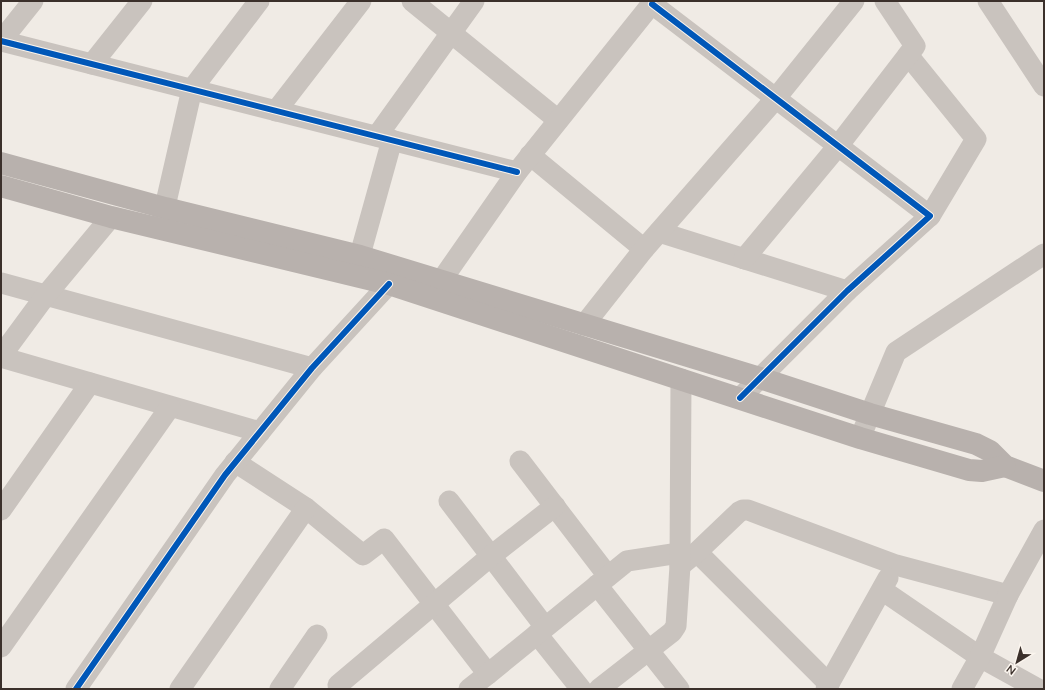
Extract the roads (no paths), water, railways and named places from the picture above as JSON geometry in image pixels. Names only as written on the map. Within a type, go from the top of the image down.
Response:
[{"type":"main road","points":[[1,163],[165,208],[357,266],[389,284],[860,438],[969,470],[982,472],[1005,466]]},
{"type":"main road","points":[[1,186],[111,217],[160,229],[441,281],[760,378],[870,414],[976,444],[990,451],[1005,466],[1044,481]]},
{"type":"street","points":[[33,1],[1,41],[517,172]]},
{"type":"street","points":[[92,64],[142,1]]},
{"type":"street","points":[[160,229],[192,89],[259,1]]},
{"type":"street","points":[[276,111],[361,1]]},
{"type":"street","points":[[412,1],[558,120]]},
{"type":"street","points":[[357,266],[384,138],[450,32],[474,1]]},
{"type":"street","points":[[584,325],[658,232],[776,98],[854,1]]},
{"type":"street","points":[[744,259],[838,146],[915,46],[886,1]]},
{"type":"street","points":[[988,1],[1044,86]]},
{"type":"street","points":[[441,281],[517,172],[653,3],[930,216]]},
{"type":"street","points":[[740,398],[847,291],[930,216],[976,139],[908,55]]},
{"type":"street","points":[[530,155],[644,249]]},
{"type":"street","points":[[111,217],[46,295],[1,357],[260,432]]},
{"type":"street","points":[[658,232],[847,291]]},
{"type":"street","points":[[860,438],[896,352],[1044,254]]},
{"type":"street","points":[[1,283],[312,368]]},
{"type":"street","points":[[76,689],[235,462],[312,368],[389,284]]},
{"type":"street","points":[[600,689],[672,632],[676,626],[685,557],[681,379]]},
{"type":"street","points":[[1,510],[90,383]]},
{"type":"street","points":[[1,647],[170,406]]},
{"type":"street","points":[[520,461],[555,506],[649,650],[679,689]]},
{"type":"street","points":[[235,462],[306,508],[363,555],[384,539],[434,604],[480,683],[541,630],[627,561],[685,557],[743,510],[748,510],[896,565],[1008,595]]},
{"type":"street","points":[[449,501],[491,556],[580,689]]},
{"type":"street","points":[[338,685],[491,556],[555,506]]},
{"type":"street","points":[[180,689],[306,508]]},
{"type":"street","points":[[962,689],[980,657],[1008,595],[1044,530]]},
{"type":"street","points":[[685,557],[828,687],[896,565]]},
{"type":"street","points":[[882,590],[980,657],[1038,689]]},
{"type":"street","points":[[280,689],[317,635]]}]
